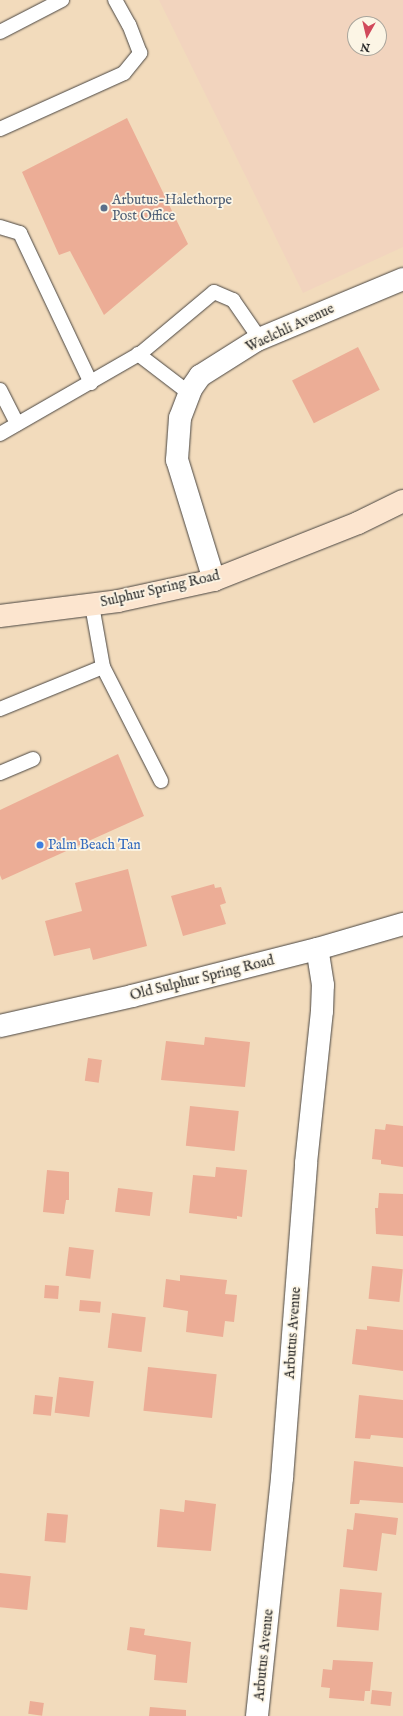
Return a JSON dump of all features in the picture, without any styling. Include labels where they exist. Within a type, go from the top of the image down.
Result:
[{"type":"main road","name":"Sulphur Spring Road","points":[[4,618],[92,605],[214,580],[358,523],[403,501]]},
{"type":"street","name":"Waelchli Avenue","points":[[214,580],[178,460],[180,418],[189,393],[200,376],[260,339],[403,279]]},
{"type":"street","name":"Old Sulphur Spring Road","points":[[0,1026],[132,996],[317,949],[403,924]]},
{"type":"street","name":"Arbutus Avenue","points":[[257,1716],[282,1478],[306,1163],[322,1011],[322,985],[317,949]]},
{"type":"lane","points":[[0,32],[62,0]]},
{"type":"lane","points":[[0,129],[124,73],[140,53],[130,25],[115,0]]},
{"type":"lane","points":[[0,227],[20,233],[91,383]]},
{"type":"lane","points":[[0,434],[91,383],[138,354],[214,292],[233,300],[260,339]]},
{"type":"lane","points":[[138,354],[189,393]]},
{"type":"lane","points":[[0,390],[17,424]]},
{"type":"lane","points":[[92,605],[103,667],[161,781]]},
{"type":"lane","points":[[0,709],[103,667]]},
{"type":"lane","points":[[0,773],[33,759]]},
{"type":"shaded area","points":[[159,0],[403,0],[403,247],[303,293]]},
{"type":"building","name":"Arbutus-Halethorpe Post Office","points":[[127,118],[188,244],[104,315],[70,251],[59,255],[22,172]]},
{"type":"building","points":[[358,347],[380,390],[314,423],[292,381]]},
{"type":"building","name":"Palm Beach Tan","points":[[118,754],[144,816],[2,880],[0,875],[0,810]]},
{"type":"building","points":[[128,869],[147,946],[93,960],[90,948],[54,956],[45,921],[82,911],[75,883]]},
{"type":"building","points":[[214,884],[215,888],[221,887],[226,903],[220,905],[226,924],[183,936],[171,896]]},
{"type":"building","points":[[205,1037],[250,1042],[245,1087],[161,1080],[166,1041],[204,1045]]},
{"type":"building","points":[[88,1058],[102,1060],[99,1083],[85,1081]]},
{"type":"building","points":[[190,1106],[239,1111],[235,1151],[186,1146]]},
{"type":"building","points":[[386,1124],[403,1126],[403,1167],[381,1164],[381,1160],[372,1159],[375,1129],[385,1130]]},
{"type":"building","points":[[216,1167],[247,1170],[242,1217],[237,1216],[237,1219],[189,1213],[193,1175],[215,1177]]},
{"type":"building","points":[[47,1170],[69,1172],[69,1200],[66,1200],[64,1214],[43,1212]]},
{"type":"building","points":[[118,1188],[153,1192],[150,1216],[115,1212]]},
{"type":"building","points":[[379,1193],[403,1194],[403,1236],[376,1234],[375,1208],[378,1208]]},
{"type":"building","points":[[69,1247],[94,1250],[90,1279],[65,1276]]},
{"type":"building","points":[[372,1266],[403,1269],[399,1302],[369,1299]]},
{"type":"building","points":[[180,1275],[227,1280],[225,1294],[237,1295],[234,1322],[225,1321],[223,1337],[186,1332],[188,1311],[163,1307],[166,1279],[180,1281]]},
{"type":"building","points":[[45,1285],[59,1286],[58,1299],[44,1298]]},
{"type":"building","points":[[80,1300],[101,1302],[100,1313],[79,1311]]},
{"type":"building","points":[[112,1313],[146,1317],[141,1352],[108,1348]]},
{"type":"building","points":[[367,1326],[403,1330],[403,1371],[352,1364],[356,1329],[367,1330]]},
{"type":"building","points":[[148,1367],[217,1374],[212,1418],[143,1411]]},
{"type":"building","points":[[59,1377],[94,1381],[89,1417],[55,1413]]},
{"type":"building","points":[[35,1395],[53,1397],[51,1416],[33,1414]]},
{"type":"building","points":[[359,1395],[403,1400],[403,1438],[371,1435],[370,1439],[355,1438]]},
{"type":"building","points":[[354,1461],[403,1467],[403,1503],[360,1500],[359,1504],[350,1504]]},
{"type":"building","points":[[185,1500],[216,1504],[211,1551],[157,1547],[160,1509],[184,1512]]},
{"type":"building","points":[[47,1513],[68,1515],[65,1543],[45,1541]]},
{"type":"building","points":[[355,1513],[398,1518],[396,1535],[382,1533],[377,1571],[343,1567],[347,1529],[353,1530]]},
{"type":"building","points":[[0,1573],[31,1576],[27,1610],[0,1607]]},
{"type":"building","points":[[340,1589],[382,1593],[379,1631],[337,1627]]},
{"type":"building","points":[[130,1627],[145,1629],[144,1635],[191,1642],[187,1683],[154,1680],[156,1655],[127,1650]]},
{"type":"building","points":[[333,1660],[373,1662],[370,1691],[365,1691],[364,1701],[329,1698],[330,1688],[321,1687],[323,1669],[332,1670]]},
{"type":"building","points":[[372,1690],[392,1692],[390,1706],[371,1704]]},
{"type":"building","points":[[30,1701],[44,1703],[42,1716],[28,1714]]},
{"type":"building","points":[[150,1707],[186,1710],[186,1716],[149,1716]]},
{"type":"place","name":"Arbutus-Halethorpe Post Office","points":[[104,208]]},
{"type":"place","name":"Palm Beach Tan","points":[[40,845]]}]
